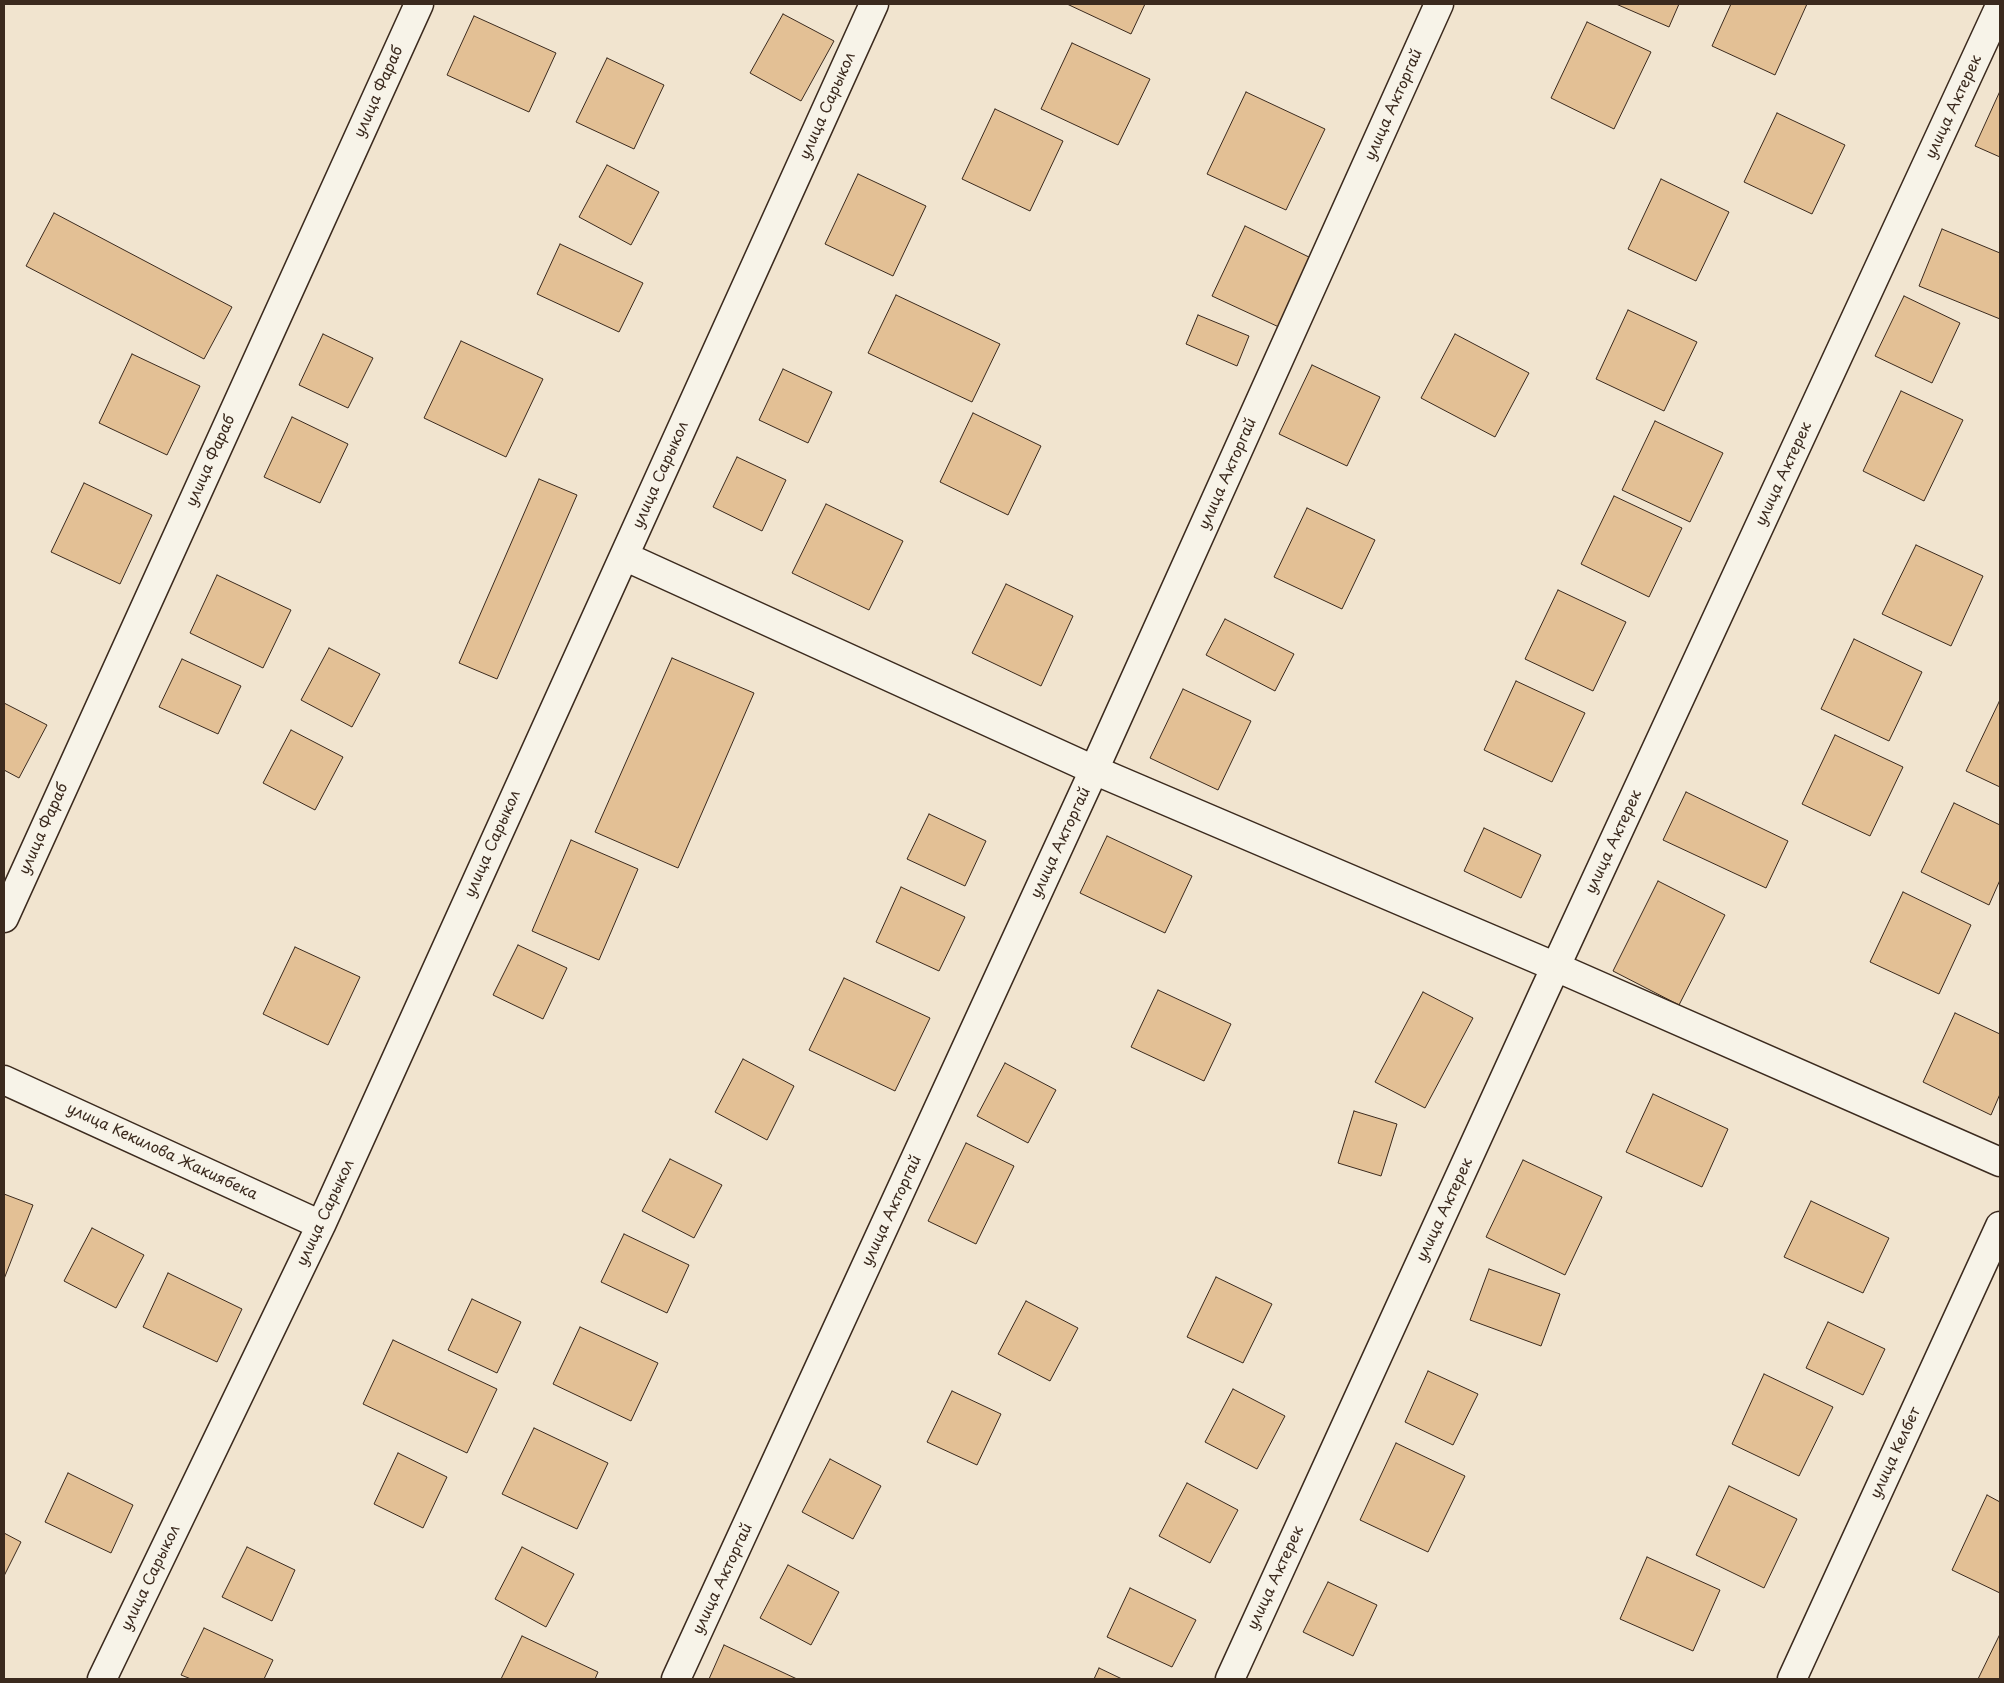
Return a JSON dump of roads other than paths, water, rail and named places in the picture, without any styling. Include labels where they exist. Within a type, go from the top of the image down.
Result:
[{"type":"street","name":"улица Фараб","points":[[4,918],[419,4]]},
{"type":"street","name":"улица Сарыкол","points":[[102,1679],[321,1225],[874,4]]},
{"type":"street","name":"улица Акторгай","points":[[676,1679],[1094,770],[1439,4]]},
{"type":"street","name":"улица Актерек","points":[[1230,1679],[1556,967],[2000,6]]},
{"type":"street","points":[[624,556],[1094,770],[1556,967],[2000,1162]]},
{"type":"street","name":"улица Кекилова Жакиябека","points":[[4,1080],[321,1225]]},
{"type":"street","name":"улица Келбет","points":[[1792,1679],[2000,1226]]}]
